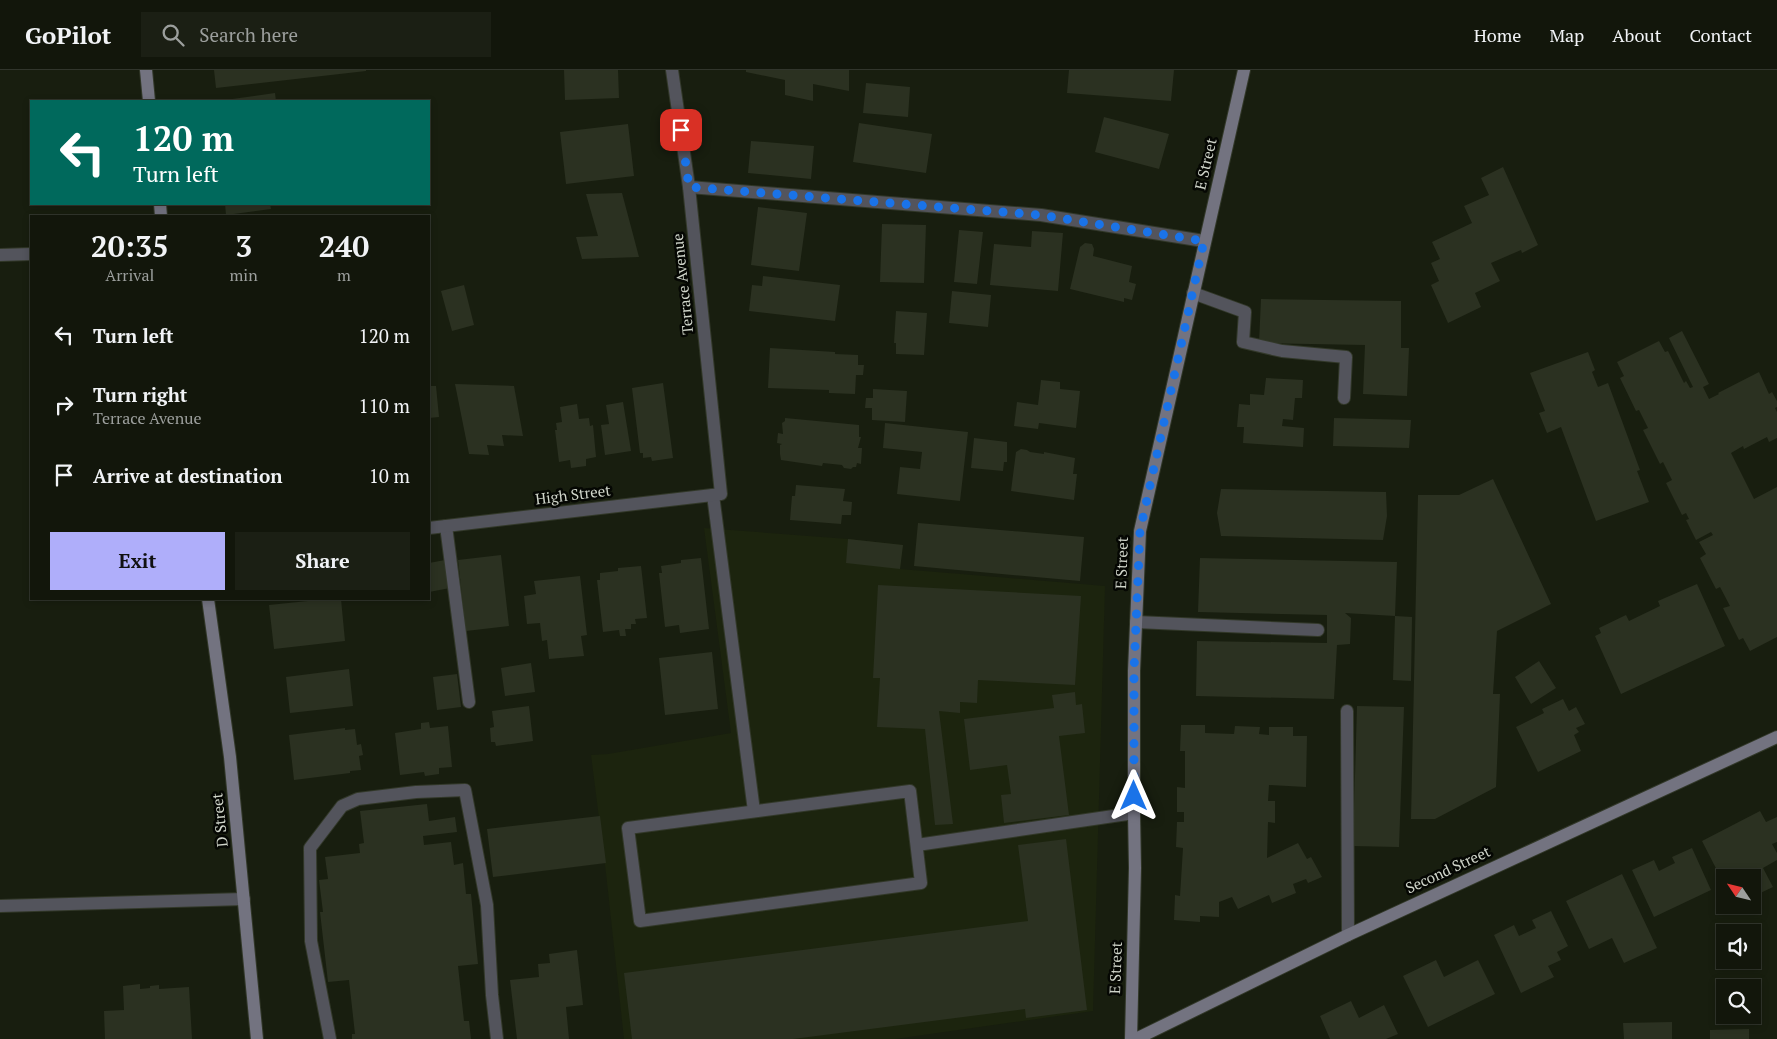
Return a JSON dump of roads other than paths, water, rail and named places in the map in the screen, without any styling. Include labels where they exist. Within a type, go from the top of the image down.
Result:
[{"type":"street","points":[[146,70],[149,100]]},
{"type":"street","name":"Terrace Avenue","points":[[672,70],[689,187],[717,495],[754,811]]},
{"type":"street","name":"E Street","points":[[1131,1039],[1136,868],[1134,671],[1140,531],[1244,70]]},
{"type":"street","points":[[689,187],[1040,215],[1204,241]]},
{"type":"street","points":[[0,255],[30,254]]},
{"type":"street","points":[[1193,293],[1245,312],[1243,342],[1282,352],[1346,357],[1344,398]]},
{"type":"street","name":"High Street","points":[[430,528],[717,495]]},
{"type":"street","points":[[446,526],[469,702]]},
{"type":"street","name":"D Street","points":[[208,600],[230,757],[257,1039]]},
{"type":"street","points":[[1136,622],[1318,630]]},
{"type":"street","points":[[1347,711],[1348,935]]},
{"type":"street","name":"Second Street","points":[[1136,1039],[1348,935],[1777,737]]},
{"type":"street","points":[[330,1039],[311,941],[310,848],[342,806],[358,799],[416,792],[465,790],[487,905],[492,995],[497,1039]]},
{"type":"street","points":[[910,791],[921,883],[640,921],[628,828],[754,811],[910,791]]},
{"type":"street","points":[[917,845],[1134,813]]},
{"type":"street","points":[[0,906],[244,899]]}]
